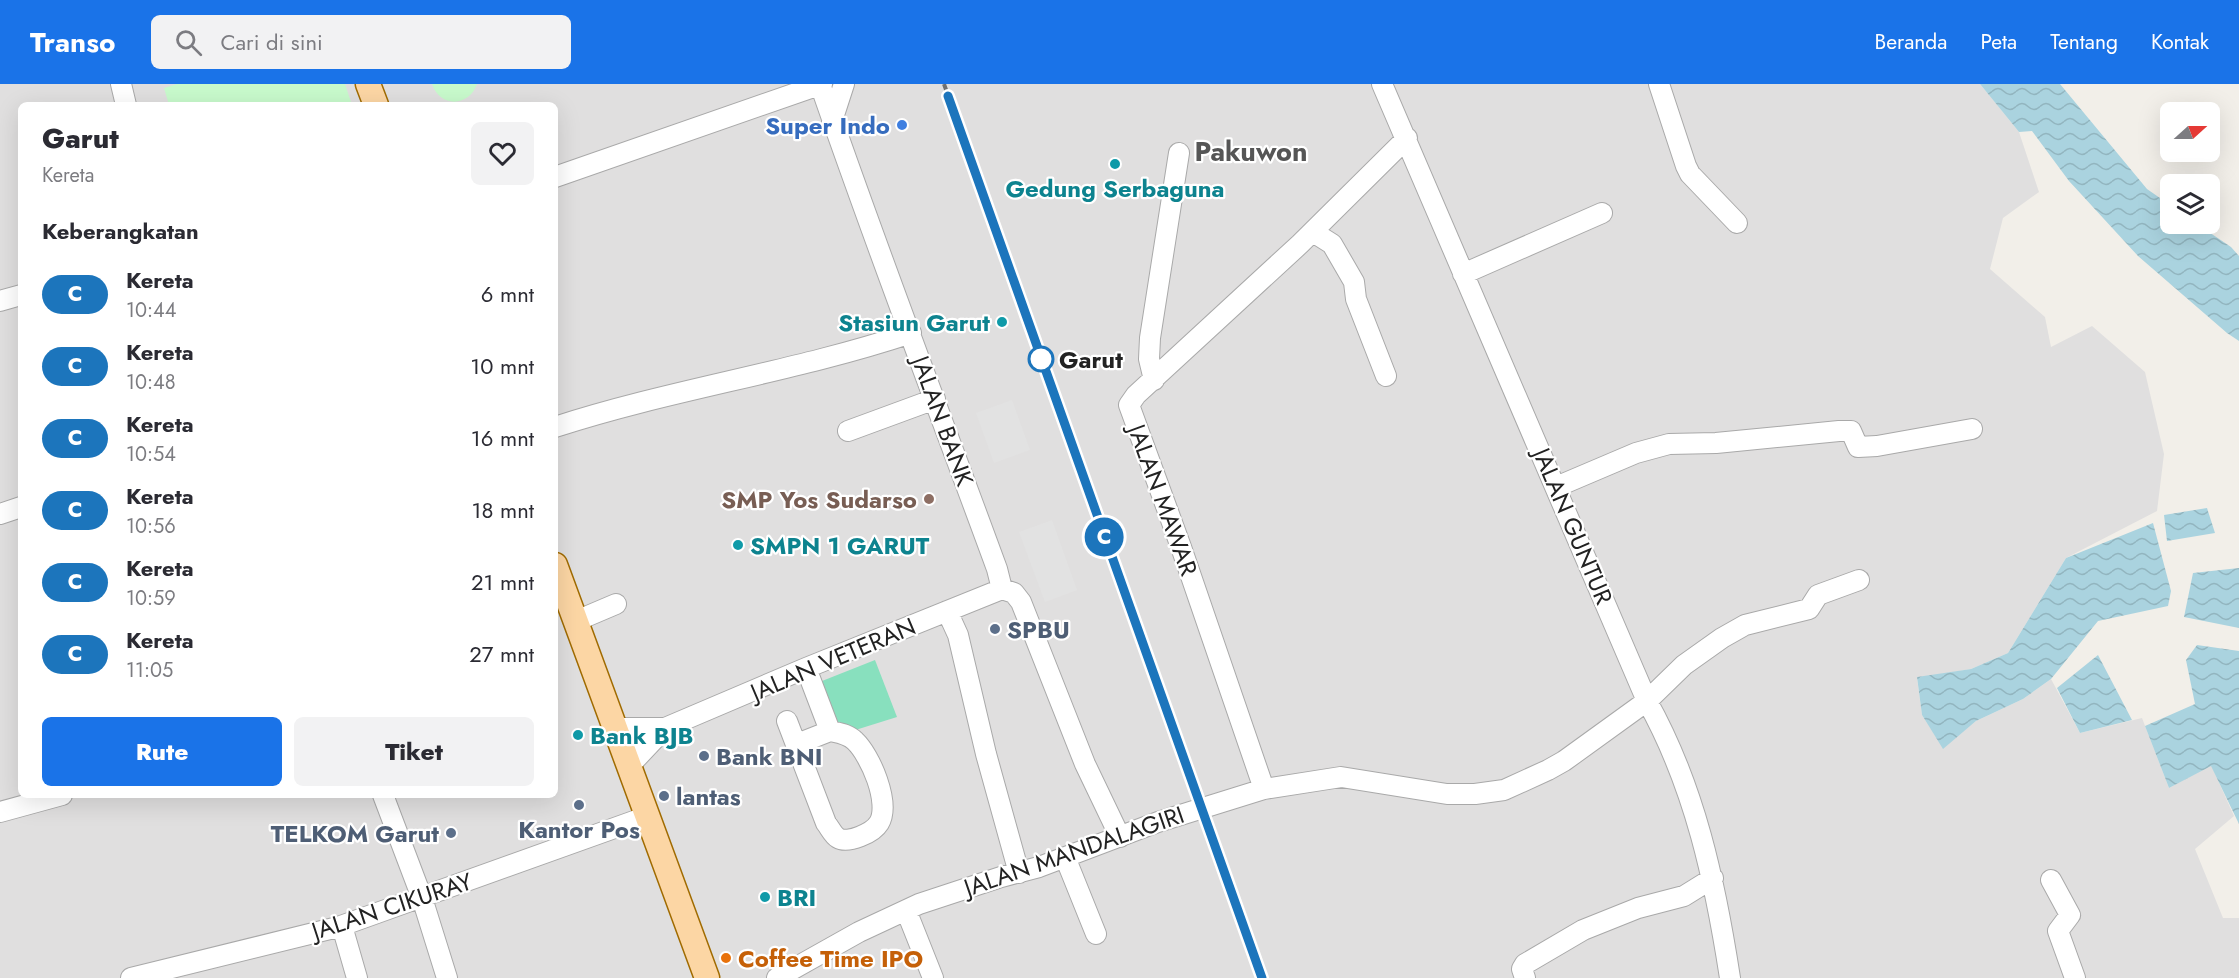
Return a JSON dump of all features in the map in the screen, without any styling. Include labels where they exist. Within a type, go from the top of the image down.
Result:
[{"type":"main road","points":[[368,84],[375,102]]},
{"type":"main road","points":[[384,84],[391,102]]},
{"type":"main road","points":[[558,572],[707,978]]},
{"type":"street","points":[[121,84],[125,102]]},
{"type":"street","points":[[558,176],[820,84]]},
{"type":"street","name":"JALAN BANK","points":[[820,84],[845,160],[911,333],[997,569],[1002,589]]},
{"type":"street","points":[[832,121],[844,84]]},
{"type":"street","name":"JALAN GUNTUR","points":[[1382,84],[1647,701],[1665,733],[1686,783],[1713,878],[1730,978]]},
{"type":"street","points":[[1659,84],[1690,174],[1737,223]]},
{"type":"street","name":"JALAN MAWAR","points":[[1264,789],[1181,547],[1129,405],[1136,395],[1313,232],[1407,138]]},
{"type":"street","points":[[1154,380],[1149,359],[1150,338],[1179,153]]},
{"type":"street","points":[[1463,274],[1602,213]]},
{"type":"street","points":[[1313,232],[1332,244],[1354,282],[1356,299],[1386,376]]},
{"type":"street","points":[[0,301],[18,296]]},
{"type":"street","points":[[558,426],[653,400],[860,350],[911,333]]},
{"type":"street","points":[[848,431],[935,399]]},
{"type":"street","points":[[1556,487],[1636,453],[1669,444],[1716,443],[1851,431],[1858,447],[1877,446],[1972,429]]},
{"type":"street","points":[[0,514],[18,508]]},
{"type":"street","name":"JALAN MANDALAGIRI","points":[[777,978],[859,932],[906,910],[1065,857],[1202,807],[1264,789],[1341,777],[1447,794],[1504,790],[1564,761],[1647,701],[1702,651],[1745,625],[1809,609],[1818,595],[1858,580]]},
{"type":"street","points":[[1002,589],[1014,593],[1021,602],[1085,764],[1120,837]]},
{"type":"street","name":"JALAN VETERAN","points":[[616,728],[665,728],[1002,589]]},
{"type":"street","points":[[576,621],[616,604]]},
{"type":"street","points":[[947,611],[958,634],[986,754],[1019,873]]},
{"type":"street","points":[[806,668],[830,731]]},
{"type":"street","points":[[787,721],[826,823],[839,839],[856,837],[873,829],[880,822],[884,803],[864,750],[853,738],[830,731],[797,744]]},
{"type":"street","name":"JALAN VETERAN","points":[[630,765],[665,728]]},
{"type":"street","points":[[0,812],[51,798]]},
{"type":"street","points":[[384,798],[422,898],[447,978]]},
{"type":"street","name":"JALAN CIKURAY","points":[[131,978],[342,926],[648,816]]},
{"type":"street","points":[[1065,857],[1096,934]]},
{"type":"street","points":[[1525,978],[1522,969],[1525,964],[1583,930],[1638,908],[1684,896],[1713,878]]},
{"type":"street","points":[[2050,880],[2070,915],[2058,931],[2075,978]]},
{"type":"street","points":[[906,910],[933,978]]},
{"type":"street","points":[[342,926],[357,978]]},
{"type":"shaded area","points":[[0,84],[1980,84],[2019,132],[2039,192],[2003,218],[1990,269],[2045,317],[2051,347],[2092,326],[2145,372],[2164,454],[2157,511],[2066,558],[2008,653],[1971,669],[1917,678],[1922,715],[1943,748],[1976,721],[2023,699],[2051,679],[2080,733],[2142,718],[2169,788],[2211,765],[2234,816],[2195,849],[2223,918],[2239,918],[2239,978],[0,978]]},
{"type":"shaded area","points":[[1012,400],[1030,450],[994,463],[976,413]]},
{"type":"shaded area","points":[[1052,520],[1077,590],[1045,602],[1019,532]]},
{"type":"green space","points":[[177,84],[345,84],[351,102],[168,102],[164,88]]},
{"type":"green space","points":[[432,84],[477,84],[468,97],[454,102],[441,97]]},
{"type":"green space","points":[[875,660],[897,717],[849,732],[834,722],[817,683]]},
{"type":"water","points":[[1980,84],[2060,84],[2147,189],[2160,198],[2160,234],[2212,234],[2231,247],[2239,256],[2239,341],[2138,256],[2069,181],[2032,131],[2019,132]]},
{"type":"water","points":[[2207,508],[2215,533],[2167,541],[2164,515]]},
{"type":"water","points":[[2153,523],[2171,591],[2168,606],[2098,621],[2051,679],[2023,699],[1976,721],[1943,749],[1922,715],[1917,677],[1971,669],[2008,653],[2066,558]]},
{"type":"water","points":[[2239,568],[2239,628],[2184,617],[2193,573]]},
{"type":"water","points":[[2197,645],[2239,651],[2239,824],[2211,766],[2169,788],[2145,726],[2195,704],[2186,660]]},
{"type":"water","points":[[2098,655],[2132,720],[2080,733],[2057,688]]},
{"type":"railway","points":[[944,84],[1262,978]]},
{"type":"train","name":"C","points":[[948,96],[1262,978]]},
{"type":"place","name":"Super Indo","points":[[902,125]]},
{"type":"place","name":"Gedung Serbaguna","points":[[1115,164]]},
{"type":"place","name":"Stasiun Garut","points":[[1002,322]]},
{"type":"place","name":"Garut","points":[[1041,359]]},
{"type":"place","name":"SMP Yos Sudarso","points":[[929,499]]},
{"type":"place","name":"SMPN 1 GARUT","points":[[738,545]]},
{"type":"place","name":"SPBU","points":[[995,629]]},
{"type":"place","name":"Bank BJB","points":[[578,735]]},
{"type":"place","name":"Bank BNI","points":[[704,756]]},
{"type":"place","name":"lantas","points":[[664,796]]},
{"type":"place","name":"Kantor Pos","points":[[579,805]]},
{"type":"place","name":"TELKOM Garut","points":[[451,833]]},
{"type":"place","name":"BRI","points":[[765,897]]},
{"type":"place","name":"Coffee Time IPO","points":[[726,958]]},
{"type":"district","name":"Pakuwon","points":[[1251,151]]}]
